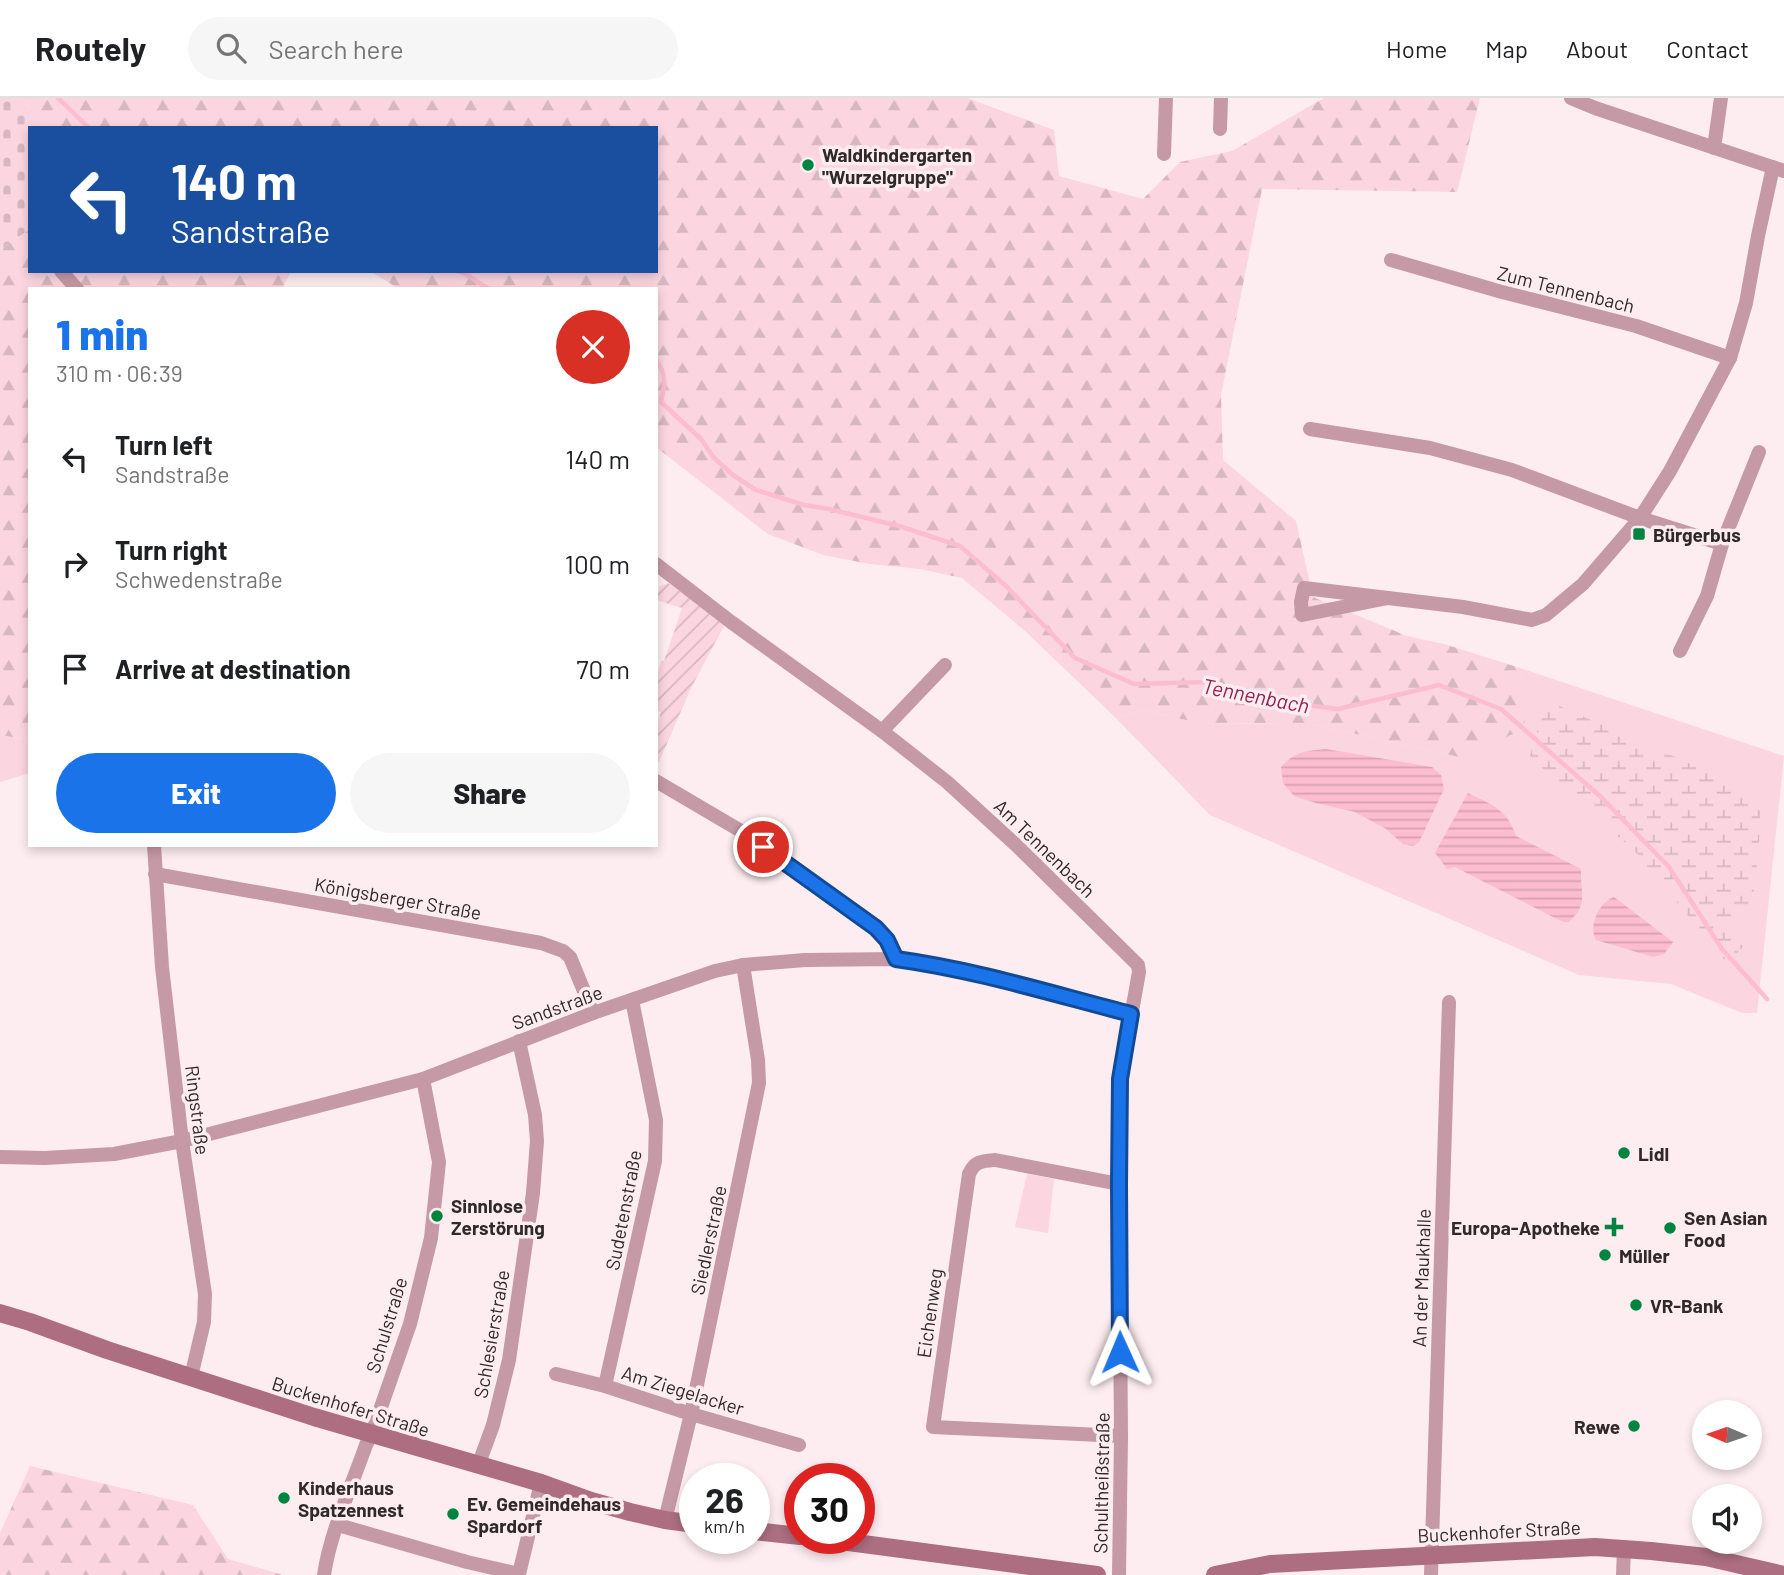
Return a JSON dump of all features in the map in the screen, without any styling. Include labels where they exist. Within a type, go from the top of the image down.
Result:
[{"type":"street","points":[[1164,154],[1166,98]]},
{"type":"street","points":[[1220,129],[1221,98]]},
{"type":"street","points":[[1388,598],[1302,615],[1304,588],[1388,598],[1463,607],[1532,620],[1546,615],[1583,584],[1640,518],[1670,471],[1730,358],[1746,303],[1758,236],[1779,169],[1572,98]]},
{"type":"street","points":[[1714,148],[1720,98]]},
{"type":"street","name":"Zum Tennenbach","points":[[1391,260],[1636,326],[1730,358]]},
{"type":"street","points":[[63,273],[75,287]]},
{"type":"street","points":[[1310,429],[1430,448],[1512,470],[1640,518],[1722,544]]},
{"type":"street","points":[[1680,651],[1707,596],[1722,544],[1759,452]]},
{"type":"street","name":"Am Tennenbach","points":[[658,566],[882,731],[947,782],[1015,844],[1137,962],[1139,972],[1131,1014]]},
{"type":"street","points":[[882,731],[945,665]]},
{"type":"street","points":[[658,782],[741,831],[876,928],[887,940],[896,959]]},
{"type":"street","name":"Ringstraße","points":[[155,847],[162,967],[205,1294],[204,1322],[191,1377]]},
{"type":"street","name":"Königsberger Straße","points":[[155,874],[548,945],[570,957],[593,1013]]},
{"type":"street","name":"Sandstraße","points":[[0,1157],[45,1158],[114,1154],[183,1141],[423,1079],[593,1013],[715,971],[743,965],[805,960],[896,959],[935,964],[1131,1014]]},
{"type":"street","name":"Siedlerstraße","points":[[665,1520],[691,1414],[759,1083],[743,965]]},
{"type":"street","name":"Sudetenstraße","points":[[605,1387],[655,1161],[656,1120],[632,1000]]},
{"type":"street","name":"An der Maukhalle","points":[[1431,1575],[1449,1002]]},
{"type":"street","name":"Schultheißstraße","points":[[1119,1575],[1120,1079],[1131,1014]]},
{"type":"street","name":"Schlesierstraße","points":[[478,1466],[493,1425],[509,1360],[533,1193],[537,1141],[535,1115],[519,1041]]},
{"type":"street","name":"Schulstraße","points":[[324,1575],[338,1525],[410,1324],[431,1238],[439,1162],[423,1079]]},
{"type":"street","name":"Eichenweg","points":[[1119,1184],[995,1160],[972,1166],[933,1427],[1121,1436]]},
{"type":"street","name":"Buckenhofer Straße","points":[[0,1314],[314,1417],[541,1483],[591,1501],[679,1522]]},
{"type":"street","name":"Am Ziegelacker","points":[[556,1374],[799,1445]]},
{"type":"street","points":[[338,1525],[519,1574],[541,1483]]},
{"type":"street","points":[[875,1546],[1097,1575]]},
{"type":"street","name":"Buckenhofer Straße","points":[[1215,1575],[1238,1573],[1270,1564],[1553,1548],[1623,1548],[1706,1557],[1784,1575]]},
{"type":"street","points":[[1623,1548],[1623,1575]]},
{"type":"green space","points":[[0,98],[21,98],[46,126],[28,126],[28,230],[0,250]]},
{"type":"green space","points":[[21,98],[967,98],[1054,130],[1059,176],[1143,199],[1180,162],[1232,151],[1324,98],[1480,98],[1457,192],[1262,189],[1221,395],[1223,460],[1296,521],[1313,597],[1407,636],[1444,644],[1520,668],[1525,729],[1459,757],[1311,724],[1199,723],[1142,710],[1116,718],[1025,631],[962,578],[823,555],[768,534],[658,449],[658,287],[396,287],[373,273],[658,273],[658,126],[46,126]]},
{"type":"green space","points":[[28,230],[28,273],[290,273],[283,287],[28,287],[28,740],[0,735],[0,250]]},
{"type":"green space","points":[[668,583],[725,624],[691,688],[659,762],[658,722],[661,712],[658,711],[658,670],[664,661],[682,608],[658,601],[660,586]]},
{"type":"green space","points":[[1520,668],[1784,756],[1757,1013],[1742,1013],[1671,984],[1579,975],[1210,815],[1116,718],[1142,710],[1199,723],[1311,724],[1459,757],[1524,729]]},
{"type":"green space","points":[[1546,700],[1736,784],[1760,811],[1759,848],[1750,919],[1731,917],[1729,923],[1743,947],[1727,963],[1633,849],[1581,805],[1530,756]]},
{"type":"green space","points":[[0,735],[28,740],[28,774],[0,782]]},
{"type":"green space","points":[[1027,1174],[1054,1179],[1048,1233],[1015,1227]]},
{"type":"green space","points":[[30,1466],[193,1505],[228,1559],[283,1575],[0,1575],[0,1533]]},
{"type":"shaded area","points":[[1326,749],[1432,767],[1441,775],[1444,789],[1419,842],[1413,846],[1403,844],[1386,829],[1355,812],[1294,796],[1283,783],[1281,767],[1301,753]]},
{"type":"shaded area","points":[[1468,793],[1503,814],[1516,836],[1581,869],[1581,903],[1569,922],[1563,922],[1455,867],[1447,869],[1435,853]]},
{"type":"shaded area","points":[[1614,897],[1673,942],[1664,954],[1653,957],[1596,940],[1593,928],[1596,915],[1604,904]]},
{"type":"waterway","name":"Tennenbach","points":[[58,98],[87,126]]},
{"type":"waterway","name":"Tennenbach","points":[[464,273],[486,287]]},
{"type":"waterway","name":"Tennenbach","points":[[658,363],[664,380],[661,402],[701,439],[714,458],[733,475],[756,490],[804,505],[899,526],[960,546],[1006,586],[1075,658],[1134,684],[1208,682],[1257,699],[1338,709],[1439,685],[1501,709],[1602,798],[1669,867],[1722,949],[1767,999]]},
{"type":"place","name":"Waldkindergarten \"Wurzelgruppe\"","points":[[808,165]]},
{"type":"place","name":"Bürgerbus","points":[[1639,534]]},
{"type":"place","name":"Lidl","points":[[1624,1153]]},
{"type":"place","name":"Sinnlose Zerstörung","points":[[437,1216]]},
{"type":"place","name":"Europa-Apotheke","points":[[1614,1227]]},
{"type":"place","name":"Sen Asian Food","points":[[1670,1228]]},
{"type":"place","name":"Müller","points":[[1605,1255]]},
{"type":"place","name":"VR-Bank","points":[[1636,1305]]},
{"type":"place","name":"Rewe","points":[[1634,1426]]},
{"type":"place","name":"Kinderhaus Spatzennest","points":[[284,1498]]},
{"type":"place","name":"Ev. Gemeindehaus Spardorf","points":[[453,1514]]},
{"type":"route","points":[[763,847],[876,928],[887,940],[896,959],[935,964],[1131,1014],[1120,1079],[1120,1352]]}]
